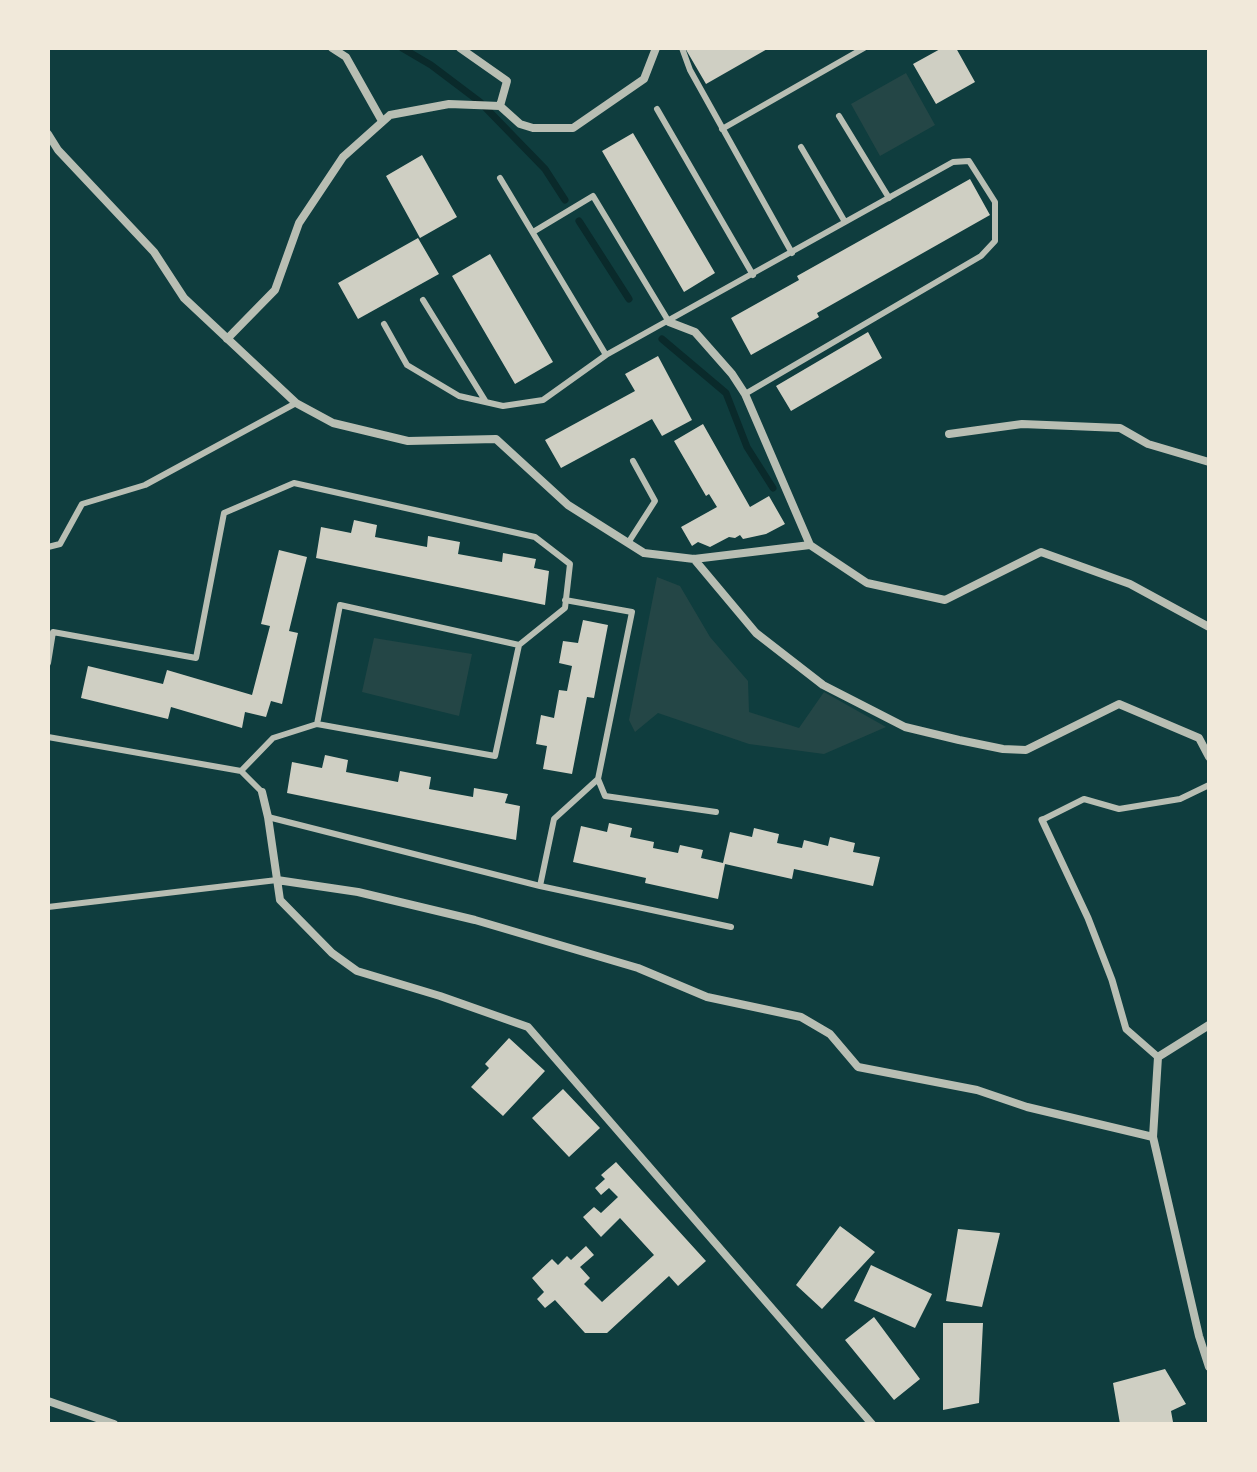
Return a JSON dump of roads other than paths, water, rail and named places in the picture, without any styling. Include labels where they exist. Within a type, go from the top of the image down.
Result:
[{"type":"street","points":[[332,48],[346,57],[382,121]]},
{"type":"street","points":[[460,48],[507,81],[500,106]]},
{"type":"street","points":[[227,339],[275,290],[299,223],[343,157],[390,115],[449,104],[500,106],[520,124],[533,128],[573,128],[644,79],[656,48]]},
{"type":"street","points":[[48,134],[58,150],[154,252],[184,298],[296,403],[333,423],[408,441],[496,439],[568,505],[644,553],[694,559],[810,545]]},
{"type":"street","points":[[669,322],[695,332],[732,374],[745,394],[810,545],[867,583],[945,600],[1041,552],[1130,584],[1209,627]]},
{"type":"street","points":[[949,434],[1022,424],[1120,428],[1148,444],[1209,462]]},
{"type":"street","points":[[694,559],[756,633],[823,685],[905,727],[1003,749],[1026,750],[1119,704],[1199,738],[1209,757]]},
{"type":"street","points":[[262,792],[280,900],[332,953],[357,971],[528,1027],[872,1424]]},
{"type":"street","points":[[1042,820],[1088,918],[1112,980],[1126,1029],[1158,1057]]},
{"type":"street","points":[[277,880],[358,892],[475,920],[638,968],[707,997],[801,1017],[830,1034],[858,1067],[977,1090],[1027,1107],[1153,1137]]},
{"type":"street","points":[[1158,1057],[1209,1025]]},
{"type":"street","points":[[1158,1057],[1153,1137],[1209,1367]]},
{"type":"street","points":[[48,1401],[114,1424]]},
{"type":"lane","points":[[682,48],[690,70],[792,253]]},
{"type":"lane","points":[[722,129],[864,48]]},
{"type":"lane","points":[[657,109],[753,275]]},
{"type":"lane","points":[[839,116],[889,198]]},
{"type":"lane","points":[[801,147],[845,222]]},
{"type":"lane","points":[[384,324],[407,365],[459,396],[503,406],[543,400],[606,355],[953,162],[969,161],[995,202],[995,241],[981,256],[745,394]]},
{"type":"lane","points":[[500,178],[606,355]]},
{"type":"lane","points":[[533,232],[593,196],[669,322]]},
{"type":"lane","points":[[423,300],[487,402]]},
{"type":"lane","points":[[48,547],[60,544],[82,504],[145,485],[296,403]]},
{"type":"lane","points":[[628,543],[655,501],[633,461]]},
{"type":"lane","points":[[48,663],[53,632],[196,658],[224,513],[294,483],[535,537],[570,564],[565,608],[519,645],[495,756],[317,724],[273,738],[241,771]]},
{"type":"lane","points":[[565,600],[632,612],[598,779],[605,796],[716,812]]},
{"type":"lane","points":[[317,724],[340,605],[519,645]]},
{"type":"lane","points":[[48,737],[241,771],[262,792]]},
{"type":"lane","points":[[540,886],[554,819],[598,779]]},
{"type":"lane","points":[[1042,820],[1084,799],[1119,809],[1180,799],[1209,785]]},
{"type":"lane","points":[[268,817],[540,886],[731,927]]},
{"type":"lane","points":[[48,907],[277,880]]},
{"type":"waterway","points":[[402,48],[431,65],[480,102],[545,169],[565,200]]},
{"type":"waterway","points":[[579,221],[629,299]]},
{"type":"waterway","points":[[662,339],[726,393],[747,447],[773,488]]}]
